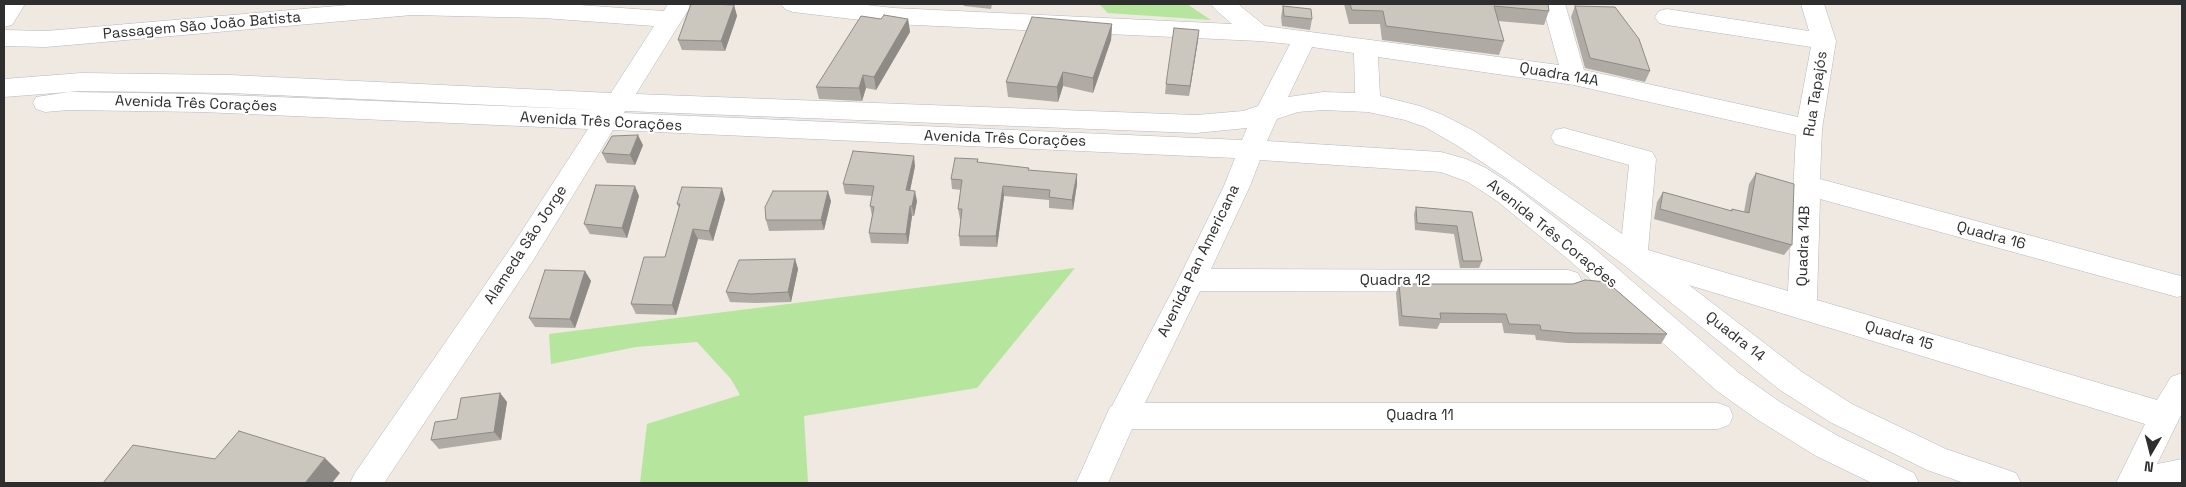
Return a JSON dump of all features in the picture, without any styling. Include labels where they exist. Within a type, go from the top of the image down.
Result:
[{"type":"street","points":[[4,18],[13,4]]},
{"type":"street","name":"Quadra 14A","points":[[793,4],[894,16],[1259,33],[1305,38],[1574,76],[1809,129]]},
{"type":"street","points":[[1223,4],[1259,33]]},
{"type":"street","points":[[1554,4],[1574,76]]},
{"type":"street","name":"Rua Tapajós","points":[[1806,185],[1809,129],[1824,41],[1813,4]]},
{"type":"street","name":"Passagem São João Batista","points":[[4,38],[46,39],[412,8],[675,12]]},
{"type":"street","name":"Alameda São Jorge","points":[[366,483],[524,250],[675,12]]},
{"type":"street","points":[[1667,17],[1824,41]]},
{"type":"street","name":"Avenida Pan Americana","points":[[1092,483],[1121,416],[1192,280],[1237,186],[1251,150],[1278,109],[1305,38]]},
{"type":"street","points":[[1366,46],[1368,103]]},
{"type":"street","name":"Avenida Três Corações","points":[[7,96],[69,101],[1196,124],[1243,120],[1278,109],[1323,101],[1368,103],[1411,112],[1434,121],[1467,139],[1634,257]]},
{"type":"street","points":[[1278,109],[1285,118],[1286,130],[1293,142],[1305,152]]},
{"type":"street","name":"Avenida Três Corações","points":[[612,112],[1305,152],[1441,162],[1457,166],[1477,175],[1506,194],[1579,252],[1728,382],[1769,411],[1827,446],[1903,483]]},
{"type":"street","points":[[1406,159],[1414,149],[1417,137],[1416,124],[1411,112]]},
{"type":"street","points":[[1564,137],[1643,159],[1634,257]]},
{"type":"street","name":"Quadra 16","points":[[1806,185],[2177,286]]},
{"type":"street","name":"Quadra 14B","points":[[1802,308],[1806,185]]},
{"type":"street","name":"Quadra 15","points":[[1634,257],[2164,416]]},
{"type":"street","name":"Quadra 14","points":[[1634,257],[1791,382],[1841,413],[1938,460],[2005,483]]},
{"type":"street","name":"Quadra 12","points":[[1192,280],[1568,281]]},
{"type":"street","points":[[2132,483],[2164,416],[2182,386]]},
{"type":"street","name":"Quadra 11","points":[[1121,416],[1718,416]]},
{"type":"street","points":[[2142,483],[2182,473]]},
{"type":"green space","points":[[1099,4],[1187,4],[1211,20],[1108,13]]},
{"type":"green space","points":[[1075,268],[977,388],[804,416],[808,483],[640,483],[647,424],[740,395],[731,379],[697,342],[636,347],[551,364],[549,334]]},
{"type":"building","points":[[691,4],[734,5],[721,41],[678,40]]},
{"type":"building","points":[[1350,4],[1548,4],[1549,11],[1494,6],[1504,41],[1386,26],[1383,11],[1352,10]]},
{"type":"building","points":[[1283,6],[1311,9],[1312,19],[1284,16]]},
{"type":"building","points":[[1575,6],[1615,7],[1639,39],[1650,71],[1590,58]]},
{"type":"building","points":[[884,15],[908,19],[874,77],[863,75],[859,88],[816,87],[861,16],[881,19]]},
{"type":"building","points":[[1032,17],[1112,24],[1093,78],[1063,72],[1057,87],[1006,82]]},
{"type":"building","points":[[1174,28],[1199,30],[1190,86],[1166,84]]},
{"type":"building","points":[[638,135],[630,155],[602,153],[612,136]]},
{"type":"building","points":[[853,151],[914,156],[906,190],[915,191],[912,206],[910,206],[906,234],[869,233],[874,207],[870,206],[874,186],[843,184]]},
{"type":"building","points":[[955,158],[978,159],[977,162],[1029,168],[1028,170],[1077,174],[1072,200],[1049,197],[1050,190],[1003,186],[996,236],[959,236],[962,209],[958,209],[962,180],[951,179]]},
{"type":"building","points":[[1756,173],[1794,184],[1792,245],[1660,209],[1663,192],[1732,211],[1732,209],[1749,213]]},
{"type":"building","points":[[596,185],[635,186],[622,228],[584,224]]},
{"type":"building","points":[[682,187],[722,188],[709,231],[693,229],[672,305],[631,304],[644,257],[665,257],[680,204],[677,204]]},
{"type":"building","points":[[773,191],[828,191],[821,220],[766,220],[765,207]]},
{"type":"building","points":[[1416,207],[1472,212],[1482,261],[1463,261],[1457,226],[1417,223]]},
{"type":"building","points":[[795,259],[788,292],[751,294],[726,292],[739,260]]},
{"type":"building","points":[[545,270],[585,271],[570,319],[529,318]]},
{"type":"building","points":[[1585,280],[1607,282],[1667,334],[1573,333],[1541,330],[1540,325],[1509,324],[1506,314],[1440,313],[1441,319],[1402,316],[1399,284],[1573,284]]},
{"type":"building","points":[[500,393],[494,432],[431,440],[435,422],[457,419],[461,398]]},
{"type":"building","points":[[239,431],[325,458],[305,483],[103,483],[133,445],[215,459]]}]
